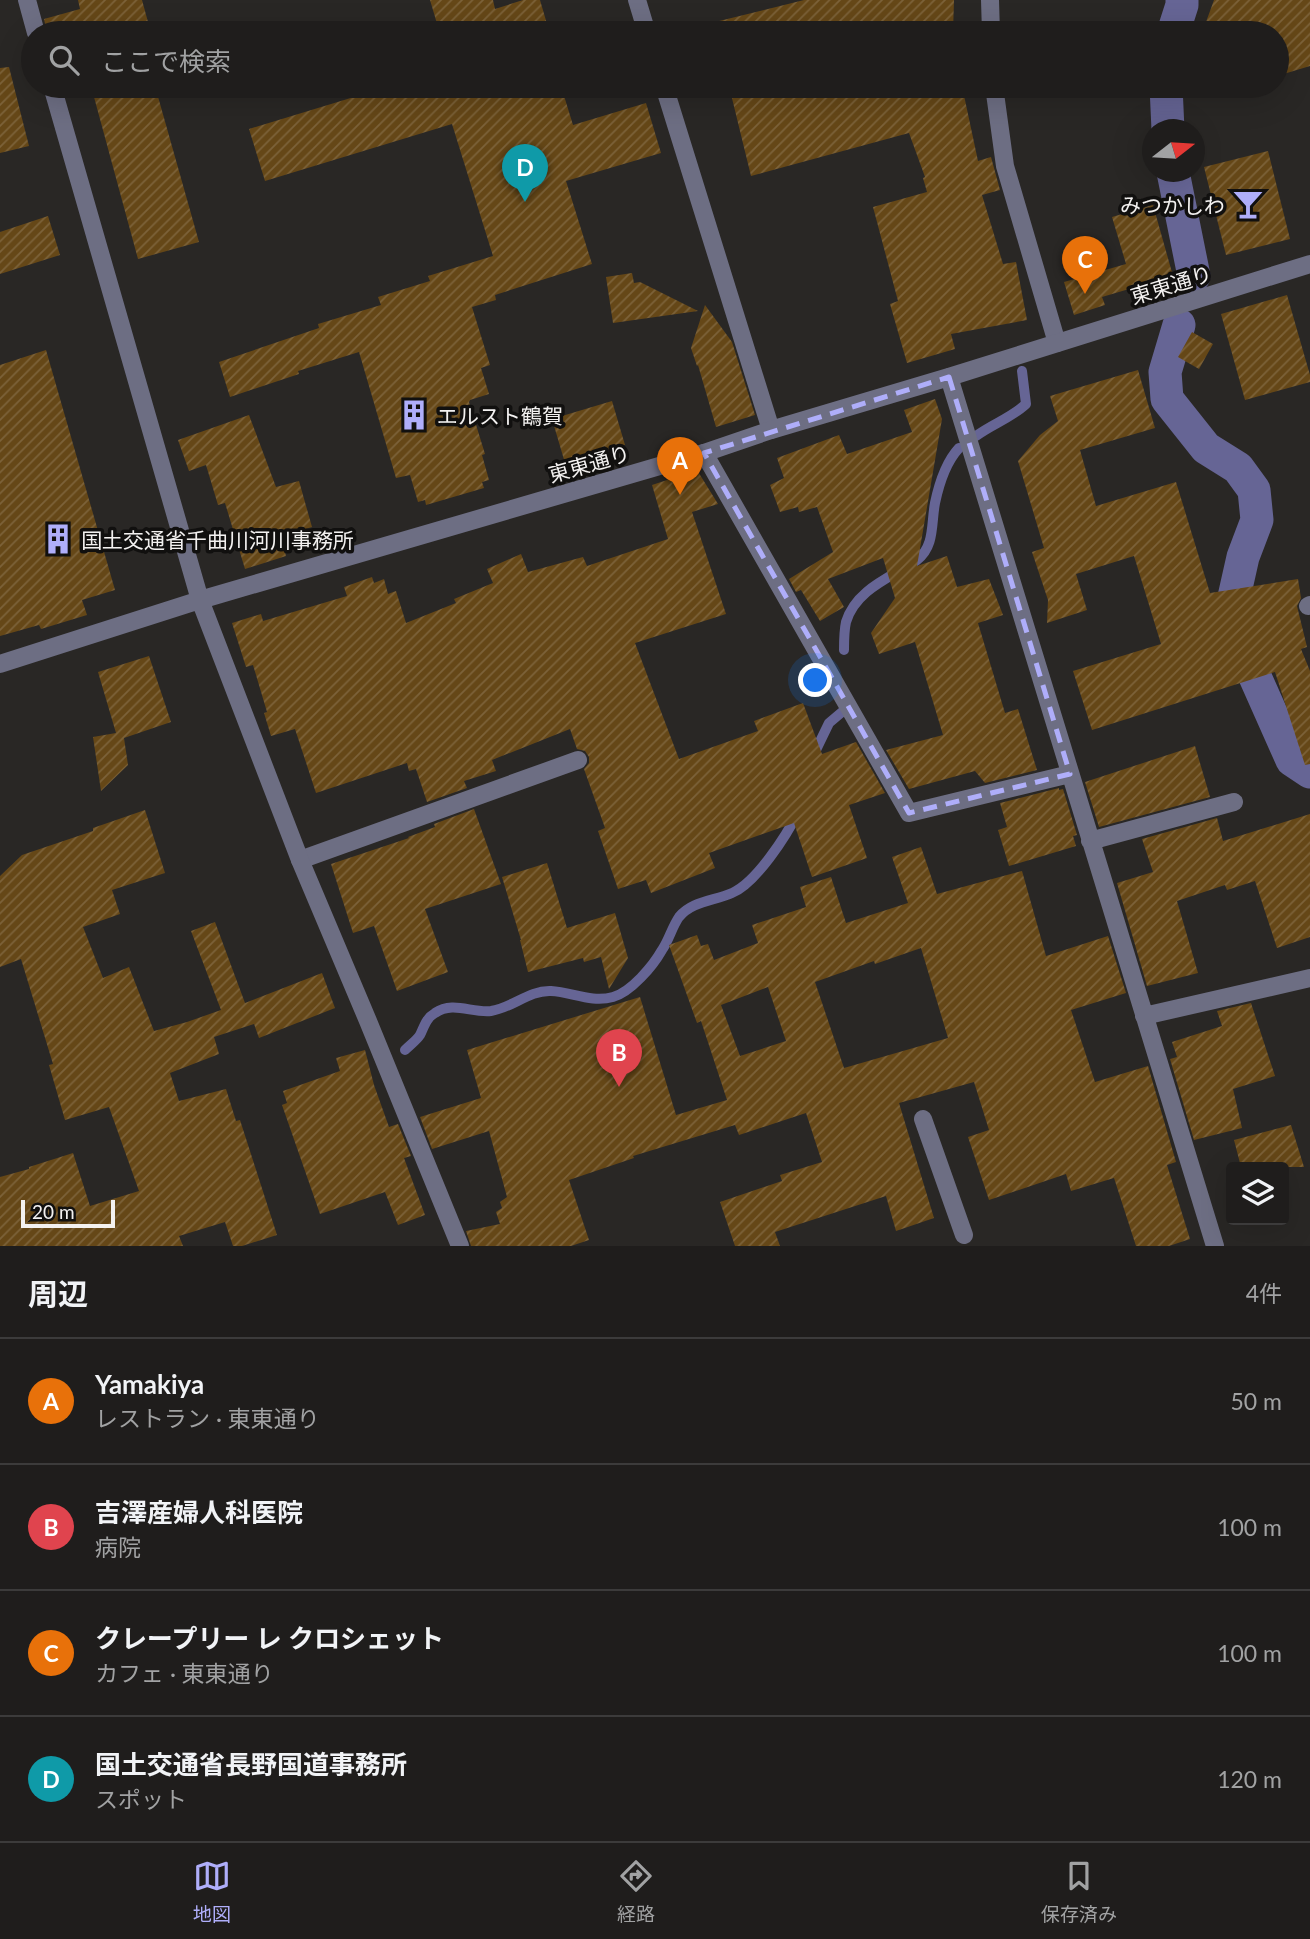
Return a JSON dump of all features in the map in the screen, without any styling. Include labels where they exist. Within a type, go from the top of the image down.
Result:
[{"type":"street","points":[[27,0],[33,21]]},
{"type":"street","points":[[637,0],[643,21]]},
{"type":"street","points":[[990,0],[990,21]]},
{"type":"street","points":[[55,98],[201,600],[300,860],[460,1246]]},
{"type":"street","points":[[668,98],[771,430]]},
{"type":"street","points":[[996,98],[1005,166],[1057,343]]},
{"type":"street","name":"東東通り","points":[[0,664],[201,600],[704,453],[1310,264]]},
{"type":"street","points":[[948,377],[1215,1246]]},
{"type":"street","points":[[704,453],[909,813],[1070,774]]},
{"type":"street","points":[[300,860],[578,760]]},
{"type":"street","points":[[1090,841],[1234,802]]},
{"type":"street","points":[[1144,1016],[1310,978]]},
{"type":"street","points":[[923,1119],[964,1235]]},
{"type":"highlighted area","points":[[949,377],[1070,774],[909,813],[704,453]]},
{"type":"building","points":[[78,0],[142,0],[148,21],[44,21],[80,9]]},
{"type":"building","points":[[430,0],[493,0],[495,9],[523,0],[540,0],[546,21],[436,21]]},
{"type":"building","points":[[804,0],[954,0],[953,21],[719,21]]},
{"type":"building","points":[[1214,0],[1310,0],[1310,66],[1289,72],[1289,21],[1206,21]]},
{"type":"building","points":[[9,67],[29,146],[0,153],[0,68]]},
{"type":"building","points":[[94,98],[158,98],[199,242],[138,259]]},
{"type":"building","points":[[351,98],[565,98],[573,125],[646,103],[661,153],[566,181],[592,264],[495,295],[496,300],[472,307],[490,365],[481,368],[489,394],[469,402],[485,454],[482,455],[489,480],[482,482],[484,488],[426,505],[425,500],[418,502],[410,475],[396,478],[359,352],[298,371],[299,374],[230,397],[219,362],[319,328],[318,324],[381,305],[378,297],[430,281],[428,276],[493,256],[452,124],[265,181],[249,129]]},
{"type":"building","points":[[732,98],[965,98],[978,161],[991,157],[1000,190],[982,195],[1003,264],[1016,262],[1027,320],[951,334],[955,349],[907,363],[890,304],[898,301],[873,207],[927,192],[923,178],[925,177],[909,133],[751,176]]},
{"type":"building","points":[[1268,151],[1290,239],[1226,255],[1205,167]]},
{"type":"building","points":[[1153,205],[1173,276],[1102,297],[1105,305],[1074,315],[1064,282],[1126,264],[1112,217]]},
{"type":"building","points":[[48,216],[60,255],[0,274],[0,232]]},
{"type":"building","points":[[632,273],[634,283],[640,282],[698,311],[613,323],[606,277]]},
{"type":"building","points":[[1287,295],[1310,382],[1245,400],[1221,314]]},
{"type":"building","points":[[705,305],[732,342],[755,415],[716,427],[691,348]]},
{"type":"building","points":[[1192,332],[1213,344],[1199,369],[1178,357]]},
{"type":"building","name":"国土交通省千曲川河川事務所","points":[[46,350],[115,590],[82,600],[87,615],[41,629],[39,625],[0,636],[0,365]]},
{"type":"building","points":[[1138,370],[1155,428],[1080,450],[1096,506],[1176,482],[1210,593],[1298,579],[1301,598],[1297,606],[1307,647],[1301,649],[1310,671],[1310,764],[1305,765],[1275,672],[1092,730],[1073,671],[1161,644],[1134,556],[1076,574],[1087,610],[1047,623],[1048,600],[1032,552],[1044,548],[1018,461],[1040,435],[1058,421],[1050,396]]},
{"type":"building","points":[[935,399],[942,419],[917,566],[947,556],[957,587],[989,579],[1003,615],[978,623],[1005,713],[1018,709],[1037,770],[985,783],[975,771],[909,789],[886,750],[943,735],[915,642],[879,654],[871,633],[895,598],[883,558],[828,579],[844,607],[820,621],[801,590],[796,592],[789,579],[833,552],[817,507],[799,512],[798,507],[780,512],[770,485],[784,478],[777,458],[839,435],[847,454],[912,432],[904,410]]},
{"type":"building","points":[[612,401],[625,445],[565,463],[552,419]]},
{"type":"building","points":[[249,415],[276,487],[299,481],[312,527],[299,531],[301,538],[283,544],[286,556],[245,569],[225,503],[218,505],[206,465],[189,471],[178,440]]},
{"type":"building","points":[[697,470],[718,504],[692,512],[726,614],[635,643],[679,759],[758,731],[754,721],[803,703],[822,754],[856,742],[885,793],[849,805],[867,858],[812,877],[794,823],[709,853],[715,868],[651,893],[646,880],[618,889],[598,831],[605,828],[584,769],[589,763],[589,757],[585,751],[577,749],[570,729],[492,760],[496,771],[464,781],[467,788],[427,802],[416,769],[409,771],[407,763],[316,793],[295,729],[271,736],[253,665],[246,667],[232,623],[261,614],[263,621],[347,596],[344,587],[372,577],[374,583],[384,579],[388,594],[396,591],[406,623],[456,603],[454,599],[493,583],[487,569],[521,554],[528,572],[583,557],[587,566],[668,539],[652,485]]},
{"type":"building","points":[[149,656],[171,722],[124,738],[128,765],[101,791],[93,737],[116,733],[98,672]]},
{"type":"building","points":[[1195,746],[1210,797],[1099,827],[1085,782]]},
{"type":"building","points":[[1063,789],[1077,835],[1073,836],[1076,846],[1009,866],[998,830],[1007,827],[1000,803]]},
{"type":"building","points":[[474,809],[501,884],[425,909],[448,972],[397,991],[374,926],[353,933],[331,864],[409,838],[435,827],[434,824]]},
{"type":"building","points":[[145,810],[165,873],[112,890],[120,914],[83,927],[103,978],[129,967],[154,1031],[221,1010],[191,931],[215,922],[245,1003],[322,973],[335,1008],[259,1038],[254,1024],[214,1037],[219,1054],[170,1073],[179,1101],[226,1089],[236,1121],[240,1120],[277,1235],[242,1246],[233,1246],[225,1222],[179,1236],[183,1246],[0,1246],[0,1177],[73,1153],[90,1206],[139,1191],[109,1107],[65,1120],[49,1065],[53,1064],[21,959],[0,967],[0,876],[22,855]]},
{"type":"building","points":[[1310,814],[1310,937],[1277,948],[1255,881],[1227,890],[1225,885],[1177,901],[1198,973],[1147,986],[1117,883],[1153,872],[1142,839],[1217,818],[1223,841]]},
{"type":"building","points":[[921,847],[937,894],[1022,871],[1046,956],[1108,936],[1126,993],[1071,1010],[1095,1082],[1148,1066],[1176,1162],[1167,1165],[1190,1239],[1169,1246],[1136,1246],[1114,1178],[1071,1191],[1066,1174],[989,1200],[968,1137],[989,1130],[974,1082],[899,1103],[934,1218],[896,1231],[886,1196],[775,1232],[780,1246],[735,1246],[720,1202],[782,1181],[780,1175],[822,1162],[806,1113],[739,1135],[735,1125],[633,1156],[634,1158],[569,1180],[589,1240],[571,1246],[471,1246],[466,1231],[500,1224],[496,1212],[502,1208],[500,1202],[507,1197],[489,1131],[432,1149],[420,1117],[481,1098],[467,1050],[640,997],[676,1115],[727,1100],[701,1021],[697,1023],[669,945],[697,935],[701,946],[708,944],[714,960],[758,943],[752,925],[806,907],[800,887],[831,877],[846,923],[908,903],[892,857]],"holes":[[[921,948],[948,1038],[844,1068],[815,982]],[[768,987],[786,1041],[740,1056],[721,1005]]]},
{"type":"building","points":[[547,863],[567,928],[615,913],[628,958],[609,989],[601,957],[584,962],[583,958],[528,972],[502,877]]},
{"type":"building","points":[[1251,1003],[1275,1076],[1233,1089],[1242,1128],[1194,1140],[1170,1059],[1177,1057],[1172,1042],[1222,1026],[1217,1011]]},
{"type":"building","points":[[365,1050],[389,1127],[398,1124],[411,1156],[404,1158],[425,1215],[398,1225],[385,1192],[320,1214],[282,1105],[287,1103],[283,1091],[340,1071],[336,1058]]},
{"type":"building","points":[[1291,1125],[1304,1167],[1289,1167],[1289,1162],[1240,1162],[1234,1140]]},
{"type":"waterway","points":[[1177,21],[1182,0]]},
{"type":"waterway","points":[[1167,98],[1168,119]]},
{"type":"waterway","points":[[1175,182],[1194,276]]},
{"type":"waterway","points":[[1179,325],[1165,372],[1167,399],[1206,448],[1238,468],[1254,490],[1257,520],[1243,557],[1234,597],[1252,670],[1292,760],[1310,772]]},
{"type":"waterway","points":[[976,436],[1026,404],[1022,371]]},
{"type":"waterway","points":[[844,650],[846,622],[858,601],[876,585],[917,560],[927,548],[941,481],[950,460],[959,448]]},
{"type":"waterway","points":[[814,754],[829,723],[842,712]]},
{"type":"waterway","points":[[405,1050],[419,1037],[429,1017],[449,1008],[491,1011],[543,991],[597,999],[620,994],[641,978],[653,963],[684,912],[697,904],[741,888],[761,869],[798,812]]},
{"type":"place","name":"国土交通省長野国道事務所","points":[[525,202]]},
{"type":"place","name":"みつかしわ","points":[[1248,204]]},
{"type":"place","name":"クレープリー レ クロシェット","points":[[1085,294]]},
{"type":"place","name":"エルスト鶴賀","points":[[414,415]]},
{"type":"place","name":"Yamakiya","points":[[680,495]]},
{"type":"place","name":"国土交通省千曲川河川事務所","points":[[58,539]]},
{"type":"place","name":"吉澤産婦人科医院","points":[[619,1087]]}]
